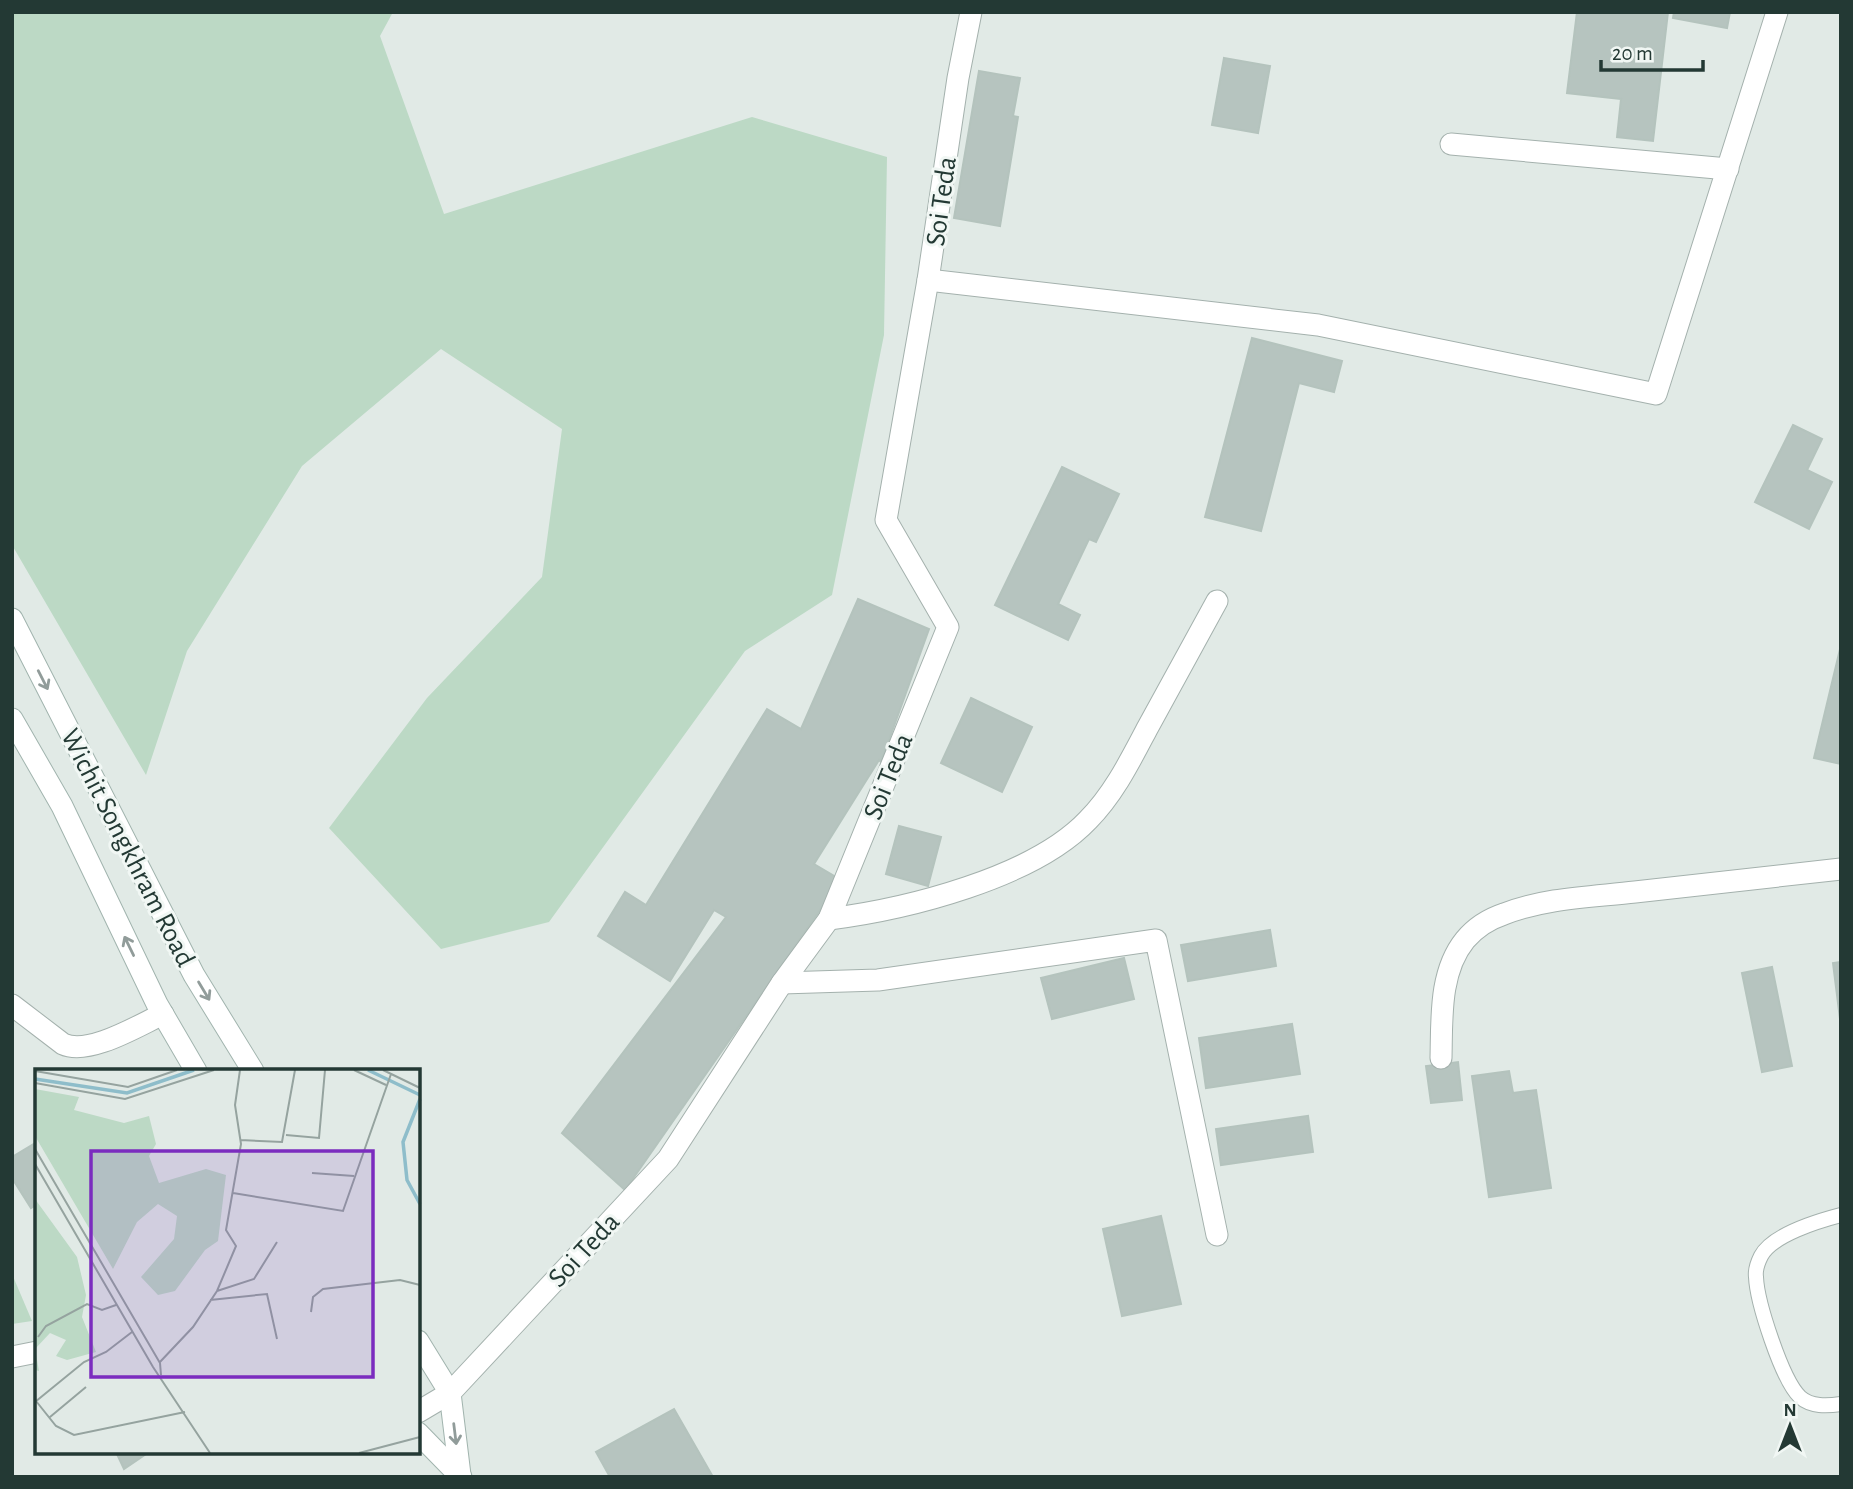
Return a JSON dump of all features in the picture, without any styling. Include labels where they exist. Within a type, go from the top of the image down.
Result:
[{"type":"street","name":"Soi Teda","points":[[420,1411],[450,1393],[668,1159],[782,983],[829,919],[948,626],[886,520],[971,12]]},
{"type":"street","points":[[928,280],[1318,326],[1656,394],[1777,12]]},
{"type":"street","points":[[1451,144],[1728,169]]},
{"type":"street","points":[[829,919],[890,908],[981,883],[1042,855],[1066,840],[1089,820],[1120,779],[1217,601]]},
{"type":"street","name":"Wichit Songkhram Road","points":[[12,619],[194,975],[252,1069]]},
{"type":"street","name":"Wichit Songkhram Road","points":[[12,719],[62,806],[163,1014],[195,1069]]},
{"type":"street","points":[[1441,1058],[1442,1005],[1454,958],[1464,941],[1480,925],[1503,914],[1557,901],[1841,869]]},
{"type":"street","points":[[782,983],[878,980],[1156,940],[1217,1235]]},
{"type":"street","points":[[12,1005],[63,1044],[74,1047],[99,1043],[163,1014]]},
{"type":"street","points":[[420,1344],[450,1393],[461,1476]]},
{"type":"street","points":[[12,1357],[35,1352]]},
{"type":"street","points":[[420,1435],[461,1476]]},
{"type":"lane","points":[[1841,1215],[1789,1234],[1769,1246],[1762,1254],[1755,1277],[1764,1315],[1786,1378],[1800,1398],[1811,1404],[1841,1404]]},
{"type":"green space","points":[[12,12],[393,12],[380,36],[444,214],[752,117],[887,157],[884,335],[832,595],[745,651],[549,922],[441,949],[329,828],[427,698],[542,577],[562,429],[441,349],[302,466],[187,651],[146,775],[12,545]]},
{"type":"green space","points":[[12,1274],[32,1321],[12,1324]]},
{"type":"building","points":[[1577,12],[1668,12],[1653,141],[1617,137],[1621,99],[1567,93]]},
{"type":"building","points":[[1674,12],[1730,12],[1727,28],[1673,18]]},
{"type":"building","points":[[1224,58],[1270,66],[1258,133],[1212,125]]},
{"type":"building","points":[[979,71],[1020,78],[1013,116],[1018,117],[1000,226],[954,218]]},
{"type":"building","points":[[1252,338],[1342,361],[1334,392],[1299,383],[1261,531],[1205,517]]},
{"type":"building","points":[[1793,425],[1822,439],[1807,470],[1832,482],[1809,529],[1755,502]]},
{"type":"building","points":[[1062,467],[1119,494],[1096,542],[1089,539],[1058,604],[1080,615],[1068,640],[995,605]]},
{"type":"building","points":[[858,599],[929,629],[881,762],[879,760],[814,864],[841,880],[625,1190],[562,1133],[726,917],[714,910],[670,981],[598,936],[625,892],[646,905],[767,709],[801,729]]},
{"type":"building","points":[[1841,645],[1841,764],[1814,758]]},
{"type":"building","points":[[971,698],[1032,727],[1002,792],[941,763]]},
{"type":"building","points":[[899,826],[941,837],[928,886],[886,874]]},
{"type":"building","points":[[1270,930],[1276,966],[1188,981],[1181,945]]},
{"type":"building","points":[[1124,958],[1134,999],[1052,1019],[1041,978]]},
{"type":"building","points":[[1841,962],[1841,1027],[1833,963]]},
{"type":"building","points":[[1772,967],[1792,1066],[1762,1072],[1742,973]]},
{"type":"building","points":[[1292,1024],[1300,1074],[1206,1088],[1199,1038]]},
{"type":"building","points":[[1458,1062],[1462,1100],[1431,1103],[1426,1066]]},
{"type":"building","points":[[1509,1071],[1513,1093],[1536,1090],[1551,1188],[1489,1197],[1472,1076]]},
{"type":"building","points":[[1308,1116],[1313,1152],[1221,1165],[1216,1129]]},
{"type":"building","points":[[35,1143],[35,1205],[31,1208],[12,1178],[12,1157]]},
{"type":"building","points":[[1161,1216],[1181,1304],[1122,1316],[1103,1229]]},
{"type":"building","points":[[674,1409],[713,1477],[610,1477],[596,1452]]},
{"type":"building","points":[[117,1454],[146,1454],[124,1469]]}]
